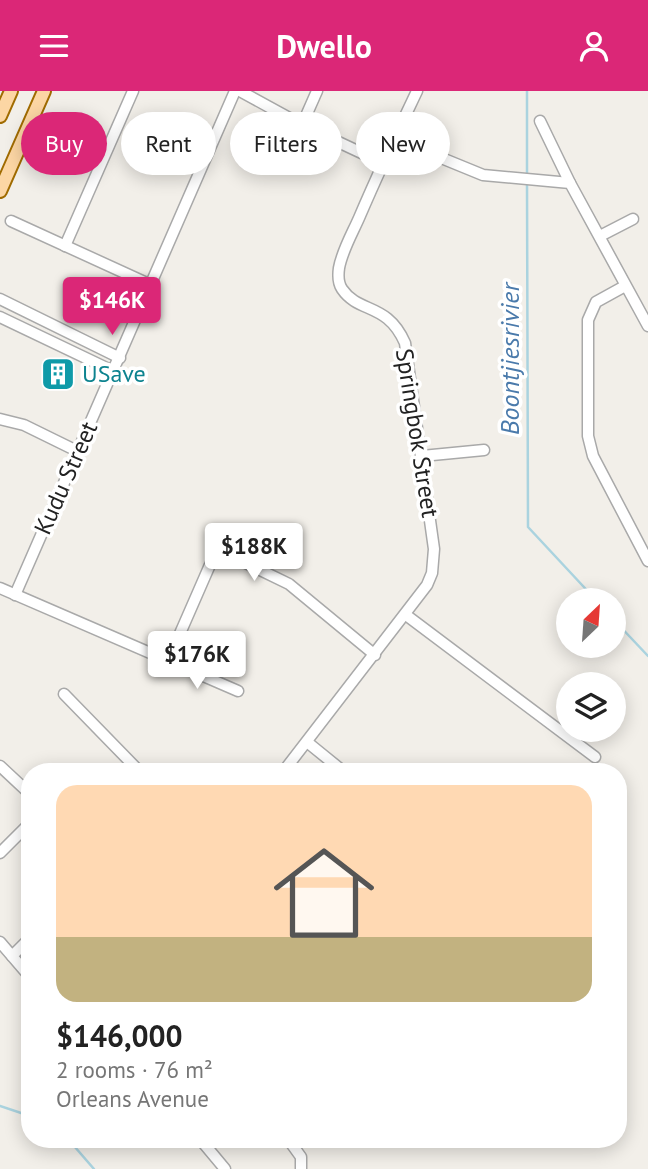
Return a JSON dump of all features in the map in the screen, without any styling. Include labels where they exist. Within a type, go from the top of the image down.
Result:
[{"type":"main road","points":[[0,115],[10,91]]},
{"type":"main road","points":[[0,191],[44,91]]},
{"type":"street","points":[[65,246],[133,91]]},
{"type":"street","points":[[237,91],[277,112]]},
{"type":"street","name":"Kudu Street","points":[[15,595],[237,91]]},
{"type":"street","points":[[308,112],[317,91]]},
{"type":"street","name":"Springbok Street","points":[[407,112],[416,91]]},
{"type":"street","points":[[540,121],[570,183],[648,326]]},
{"type":"street","points":[[450,162],[469,170],[570,183]]},
{"type":"street","name":"Springbok Street","points":[[290,763],[406,615],[427,585],[434,562],[405,343],[398,328],[387,316],[352,299],[341,288],[338,279],[339,267],[378,175]]},
{"type":"street","points":[[600,236],[634,219]]},
{"type":"street","points":[[11,221],[151,285]]},
{"type":"street","points":[[625,286],[596,302],[588,320],[588,436],[593,456],[648,561]]},
{"type":"street","points":[[0,299],[120,358]]},
{"type":"street","points":[[0,317],[113,371]]},
{"type":"street","points":[[0,419],[24,425],[77,451]]},
{"type":"street","points":[[422,456],[484,450]]},
{"type":"street","points":[[168,661],[213,558],[225,553],[289,584],[375,655]]},
{"type":"street","points":[[0,588],[238,691]]},
{"type":"street","points":[[406,615],[595,757]]},
{"type":"street","points":[[64,694],[131,763]]},
{"type":"street","points":[[307,742],[333,763]]},
{"type":"street","points":[[0,766],[21,786]]},
{"type":"street","points":[[0,853],[21,832]]},
{"type":"street","points":[[0,942],[21,966]]},
{"type":"street","points":[[12,956],[21,947]]},
{"type":"street","points":[[208,1148],[225,1169]]},
{"type":"street","points":[[294,1148],[301,1157],[300,1169]]},
{"type":"waterway","name":"Boontjiesrivier","points":[[527,91],[527,176]]},
{"type":"waterway","name":"Boontjiesrivier","points":[[527,182],[528,527],[585,588]]},
{"type":"waterway","name":"Boontjiesrivier","points":[[626,633],[648,656]]},
{"type":"waterway","points":[[0,1106],[21,1113]]},
{"type":"waterway","points":[[76,1148],[94,1169]]},
{"type":"place","name":"USave","points":[[58,374]]}]
